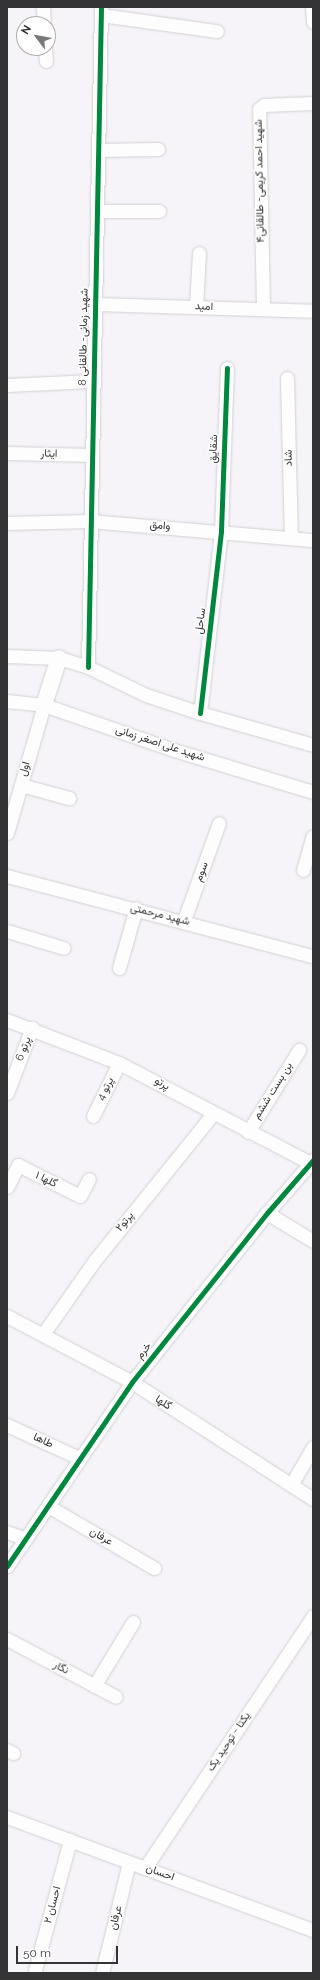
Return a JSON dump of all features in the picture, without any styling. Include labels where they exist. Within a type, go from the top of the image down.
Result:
[{"type":"street","points":[[312,7],[313,22]]},
{"type":"street","points":[[101,11],[217,31]]},
{"type":"street","name":"شهید زمانی- طالقانی 8","points":[[88,667],[101,11]]},
{"type":"street","points":[[46,56],[46,61]]},
{"type":"street","name":"شهید احمد کریمی- طالقانی۴","points":[[263,309],[259,109],[264,105],[313,103]]},
{"type":"street","points":[[98,150],[158,149]]},
{"type":"street","points":[[97,210],[159,211]]},
{"type":"street","points":[[196,307],[199,253]]},
{"type":"street","name":"امید","points":[[95,304],[313,311]]},
{"type":"street","name":"شقایق","points":[[221,530],[227,368]]},
{"type":"street","name":"شاد","points":[[287,378],[290,538]]},
{"type":"street","points":[[7,386],[93,381]]},
{"type":"street","name":"ایثار","points":[[7,453],[92,455]]},
{"type":"street","name":"وامق","points":[[7,523],[90,521],[221,530],[313,540]]},
{"type":"street","name":"ساحل","points":[[200,714],[221,530]]},
{"type":"street","points":[[7,656],[59,658],[88,667],[146,695],[200,714],[313,745]]},
{"type":"street","points":[[44,705],[59,658]]},
{"type":"street","name":"شهید علی اصغر زمانی","points":[[7,701],[44,705],[174,750],[313,792]]},
{"type":"street","name":"اول","points":[[7,833],[44,705]]},
{"type":"street","points":[[21,785],[69,798]]},
{"type":"street","name":"سوم","points":[[184,920],[219,823]]},
{"type":"street","points":[[303,870],[313,836]]},
{"type":"street","name":"شهید مرحمتی","points":[[7,876],[184,920],[313,956]]},
{"type":"street","points":[[118,968],[136,908]]},
{"type":"street","points":[[7,931],[64,948]]},
{"type":"street","name":"پرتو","points":[[7,1020],[32,1028],[119,1063],[248,1132],[312,1161]]},
{"type":"street","name":"پرتو 6","points":[[7,1093],[32,1028]]},
{"type":"street","name":"بن بست ششم","points":[[248,1132],[299,1050]]},
{"type":"street","name":"پرتو 4","points":[[93,1116],[119,1063]]},
{"type":"street","name":"پرتو۲","points":[[43,1334],[95,1260],[213,1114]]},
{"type":"street","name":"خرم","points":[[7,1566],[132,1382],[267,1214],[312,1161]]},
{"type":"street","name":"گلها ۱","points":[[7,1187],[18,1165],[80,1196],[89,1179]]},
{"type":"street","points":[[267,1214],[313,1241]]},
{"type":"street","name":"گلها","points":[[7,1316],[132,1382],[313,1499]]},
{"type":"street","name":"طاها","points":[[7,1425],[79,1458]]},
{"type":"street","points":[[291,1485],[313,1447]]},
{"type":"street","name":"عرفان","points":[[48,1506],[154,1568]]},
{"type":"street","points":[[7,1532],[26,1539]]},
{"type":"street","name":"یکتا - توحید یک","points":[[145,1868],[313,1616]]},
{"type":"street","points":[[94,1686],[133,1622]]},
{"type":"street","name":"نگار","points":[[7,1639],[116,1697]]},
{"type":"street","name":"احسان","points":[[7,1817],[313,1930]]},
{"type":"street","name":"احسان ۲","points":[[35,1970],[70,1840]]},
{"type":"street","name":"عرفان","points":[[102,1973],[129,1862]]},
{"type":"cycle path","points":[[88,667],[101,7]]},
{"type":"cycle path","points":[[200,713],[221,531],[227,368]]},
{"type":"cycle path","points":[[7,1566],[132,1382],[267,1213],[313,1160]]}]
